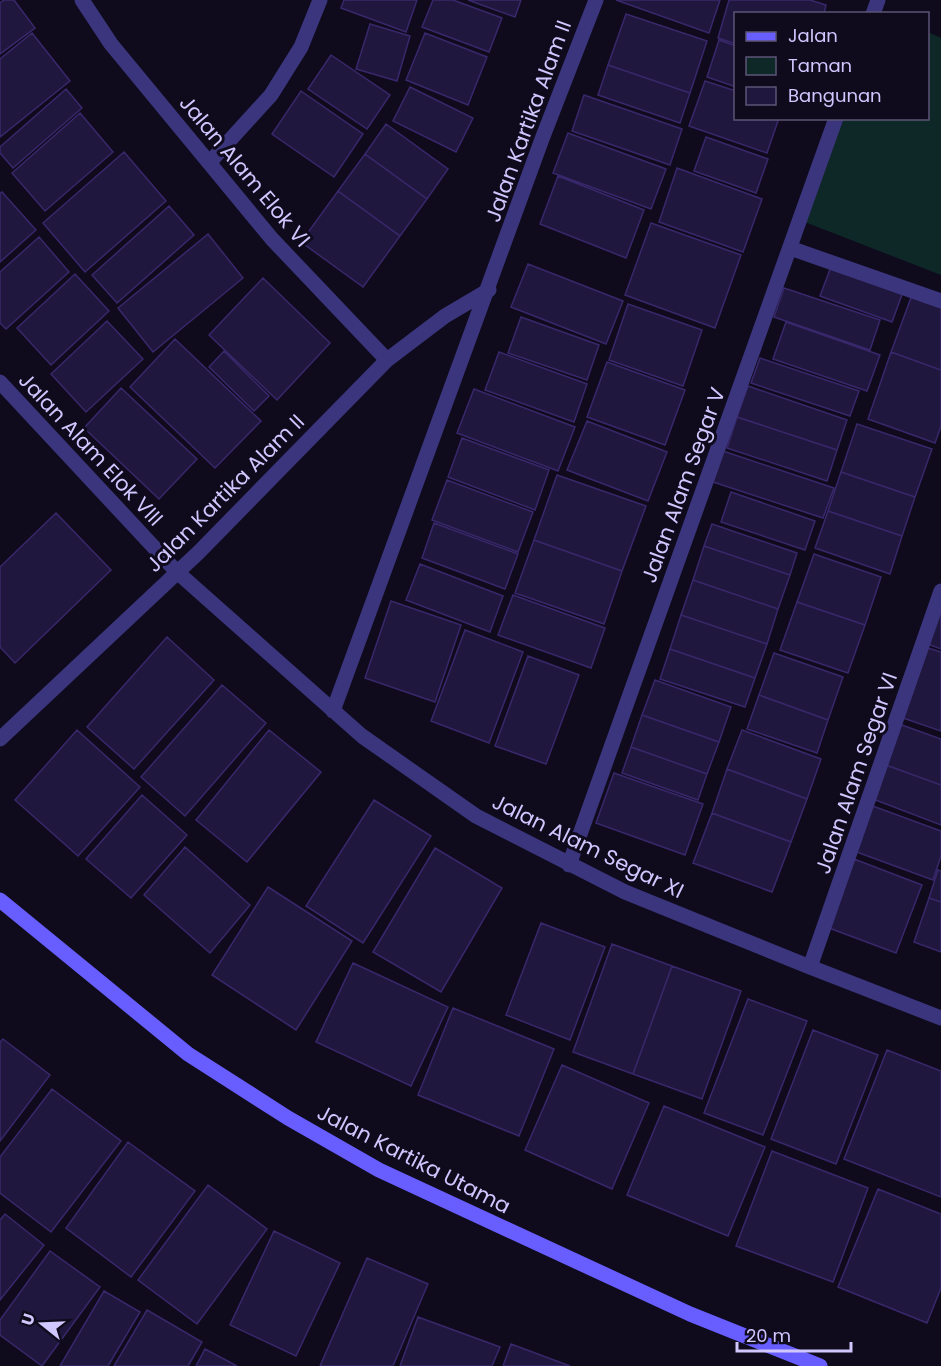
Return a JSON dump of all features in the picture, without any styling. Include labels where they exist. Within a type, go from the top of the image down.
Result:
[{"type":"main road","name":"Jalan Kartika Utama","points":[[0,900],[189,1054],[298,1124],[379,1170],[690,1314],[820,1366]]},
{"type":"street","name":"Jalan Alam Elok VI","points":[[82,0],[111,44],[272,238],[387,360]]},
{"type":"street","points":[[210,162],[271,95],[301,47],[320,0]]},
{"type":"street","name":"Jalan Kartika Alam II","points":[[333,711],[489,290],[542,139],[596,0]]},
{"type":"street","name":"Jalan Alam Segar V","points":[[569,865],[835,120]]},
{"type":"street","points":[[790,248],[941,301]]},
{"type":"street","name":"Jalan Kartika Alam II","points":[[0,739],[199,552],[387,360],[445,316],[489,290]]},
{"type":"street","name":"Jalan Alam Elok VIII","points":[[0,382],[177,571]]},
{"type":"street","name":"Jalan Alam Segar XI","points":[[177,571],[362,736],[476,816],[625,892],[941,1018]]},
{"type":"street","name":"Jalan Alam Segar VI","points":[[810,967],[941,591]]},
{"type":"green space","points":[[929,32],[941,38],[941,275],[797,219],[834,120],[929,120]]},
{"type":"building","points":[[4,0],[14,0],[35,28],[0,54],[0,3]]},
{"type":"building","points":[[344,0],[417,0],[406,32],[341,8]]},
{"type":"building","points":[[433,0],[453,0],[502,18],[489,52],[422,27]]},
{"type":"building","points":[[468,0],[521,0],[515,17]]},
{"type":"building","points":[[616,0],[720,0],[709,33]]},
{"type":"building","points":[[729,0],[810,0],[826,5],[824,12],[734,12],[734,43],[718,38]]},
{"type":"building","points":[[626,14],[707,41],[690,93],[608,65]]},
{"type":"building","points":[[370,24],[410,36],[397,81],[356,69]]},
{"type":"building","points":[[32,33],[70,81],[0,137],[0,59]]},
{"type":"building","points":[[425,33],[487,57],[468,105],[406,80]]},
{"type":"building","points":[[719,40],[734,45],[734,86],[707,77]]},
{"type":"building","points":[[331,55],[390,95],[367,129],[308,89]]},
{"type":"building","points":[[608,65],[690,93],[680,123],[598,95]]},
{"type":"building","points":[[705,81],[734,90],[734,120],[778,120],[767,153],[689,126]]},
{"type":"building","points":[[410,87],[473,118],[456,152],[393,121]]},
{"type":"building","points":[[66,89],[82,108],[13,168],[0,153],[0,147]]},
{"type":"building","points":[[301,91],[363,134],[334,177],[272,134]]},
{"type":"building","points":[[584,95],[682,129],[670,165],[572,131]]},
{"type":"building","points":[[80,113],[113,152],[45,211],[12,173]]},
{"type":"building","points":[[386,124],[448,169],[427,199],[365,154]]},
{"type":"building","points":[[568,133],[666,169],[651,209],[553,173]]},
{"type":"building","points":[[706,137],[768,159],[756,193],[694,171]]},
{"type":"building","points":[[124,152],[166,201],[85,272],[43,223]]},
{"type":"building","points":[[365,154],[427,199],[400,236],[338,191]]},
{"type":"building","points":[[677,168],[762,199],[743,252],[659,222]]},
{"type":"building","points":[[558,176],[644,210],[626,258],[540,224]]},
{"type":"building","points":[[338,191],[400,236],[363,287],[301,242]]},
{"type":"building","points":[[2,192],[36,230],[0,262],[0,193]]},
{"type":"building","points":[[169,206],[194,235],[117,303],[92,275]]},
{"type":"building","points":[[651,223],[741,255],[715,328],[625,295]]},
{"type":"building","points":[[208,234],[243,278],[153,352],[118,308]]},
{"type":"building","points":[[39,237],[69,272],[6,329],[0,323],[0,272]]},
{"type":"building","points":[[528,264],[623,301],[606,344],[511,307]]},
{"type":"building","points":[[832,264],[904,289],[892,322],[820,296]]},
{"type":"building","points":[[75,274],[109,311],[51,365],[17,328]]},
{"type":"building","points":[[263,278],[330,343],[277,400],[209,335]]},
{"type":"building","points":[[784,288],[880,320],[870,350],[774,317]]},
{"type":"building","points":[[912,295],[941,305],[941,370],[891,352]]},
{"type":"building","points":[[628,304],[702,330],[683,386],[609,360]]},
{"type":"building","points":[[521,317],[599,345],[587,380],[508,353]]},
{"type":"building","points":[[107,321],[143,359],[86,412],[51,374]]},
{"type":"building","points":[[786,322],[880,355],[867,391],[773,359]]},
{"type":"building","points":[[175,339],[261,421],[215,468],[130,387]]},
{"type":"building","points":[[224,351],[269,396],[254,411],[209,367]]},
{"type":"building","points":[[499,352],[587,384],[574,422],[485,390]]},
{"type":"building","points":[[891,352],[941,370],[941,426],[935,443],[868,419]]},
{"type":"building","points":[[760,358],[859,391],[850,416],[751,383]]},
{"type":"building","points":[[607,362],[685,390],[665,445],[587,417]]},
{"type":"building","points":[[748,386],[847,420],[837,450],[737,417]]},
{"type":"building","points":[[121,388],[197,459],[159,499],[84,428]]},
{"type":"building","points":[[474,389],[575,427],[558,471],[457,433]]},
{"type":"building","points":[[737,417],[837,450],[827,481],[727,448]]},
{"type":"building","points":[[587,421],[667,452],[648,501],[567,470]]},
{"type":"building","points":[[857,424],[932,449],[915,497],[841,472]]},
{"type":"building","points":[[462,438],[549,470],[535,510],[448,477]]},
{"type":"building","points":[[723,451],[834,488],[823,518],[713,482]]},
{"type":"building","points":[[841,472],[915,497],[902,536],[828,511]]},
{"type":"building","points":[[557,475],[646,506],[622,571],[534,540]]},
{"type":"building","points":[[447,480],[533,512],[518,552],[432,520]]},
{"type":"building","points":[[731,492],[815,521],[805,550],[721,522]]},
{"type":"building","points":[[828,511],[902,536],[890,574],[815,548]]},
{"type":"building","points":[[56,513],[111,570],[15,663],[0,647],[0,567]]},
{"type":"building","points":[[434,523],[518,554],[505,589],[422,558]]},
{"type":"building","points":[[712,524],[797,553],[790,575],[704,546]]},
{"type":"building","points":[[534,540],[622,571],[604,624],[515,593]]},
{"type":"building","points":[[704,546],[790,575],[778,609],[693,580]]},
{"type":"building","points":[[814,554],[881,577],[865,625],[797,602]]},
{"type":"building","points":[[420,564],[503,596],[490,632],[406,600]]},
{"type":"building","points":[[693,580],[778,609],[767,644],[681,615]]},
{"type":"building","points":[[513,595],[605,628],[591,668],[498,635]]},
{"type":"building","points":[[391,601],[461,625],[435,702],[365,678]]},
{"type":"building","points":[[797,602],[865,625],[848,673],[780,650]]},
{"type":"building","points":[[941,606],[941,649],[928,644]]},
{"type":"building","points":[[681,615],[767,644],[755,678],[670,649]]},
{"type":"building","points":[[465,630],[523,652],[489,743],[431,721]]},
{"type":"building","points":[[167,637],[214,680],[134,769],[87,727]]},
{"type":"building","points":[[928,648],[941,652],[941,731],[903,718]]},
{"type":"building","points":[[670,649],[755,678],[745,707],[660,679]]},
{"type":"building","points":[[774,653],[843,677],[828,720],[759,695]]},
{"type":"building","points":[[528,656],[579,675],[546,764],[495,746]]},
{"type":"building","points":[[655,680],[731,707],[719,742],[642,715]]},
{"type":"building","points":[[222,685],[266,723],[185,816],[141,777]]},
{"type":"building","points":[[759,695],[828,720],[817,753],[747,729]]},
{"type":"building","points":[[642,715],[719,742],[707,774],[631,747]]},
{"type":"building","points":[[899,724],[941,739],[941,785],[886,765]]},
{"type":"building","points":[[77,730],[140,787],[78,856],[15,800]]},
{"type":"building","points":[[269,730],[321,772],[247,862],[196,820]]},
{"type":"building","points":[[742,730],[821,759],[807,799],[727,769]]},
{"type":"building","points":[[631,747],[707,774],[698,800],[622,773]]},
{"type":"building","points":[[886,765],[941,785],[941,825],[873,799]]},
{"type":"building","points":[[727,769],[807,799],[791,842],[712,813]]},
{"type":"building","points":[[614,773],[703,804],[685,855],[596,823]]},
{"type":"building","points":[[142,795],[187,835],[131,898],[86,859]]},
{"type":"building","points":[[374,800],[431,836],[363,943],[306,906]]},
{"type":"building","points":[[870,805],[941,831],[941,856],[933,880],[854,851]]},
{"type":"building","points":[[712,813],[791,842],[772,892],[693,863]]},
{"type":"building","points":[[185,847],[250,905],[210,953],[144,895]]},
{"type":"building","points":[[435,848],[502,888],[441,992],[373,952]]},
{"type":"building","points":[[854,859],[922,885],[896,953],[829,928]]},
{"type":"building","points":[[938,870],[941,871],[941,902],[929,898]]},
{"type":"building","points":[[268,887],[352,941],[296,1030],[212,975]]},
{"type":"building","points":[[929,898],[941,902],[941,952],[914,942]]},
{"type":"building","points":[[541,923],[605,947],[570,1040],[506,1015]]},
{"type":"building","points":[[612,944],[672,966],[633,1074],[573,1052]]},
{"type":"building","points":[[353,963],[448,1007],[411,1086],[316,1042]]},
{"type":"building","points":[[672,966],[741,991],[702,1099],[633,1074]]},
{"type":"building","points":[[748,999],[807,1021],[763,1135],[704,1113]]},
{"type":"building","points":[[453,1008],[554,1049],[519,1136],[418,1095]]},
{"type":"building","points":[[813,1030],[878,1055],[836,1164],[771,1139]]},
{"type":"building","points":[[3,1039],[50,1075],[0,1141],[0,1042]]},
{"type":"building","points":[[887,1050],[941,1071],[941,1197],[844,1159]]},
{"type":"building","points":[[562,1065],[649,1103],[612,1189],[525,1150]]},
{"type":"building","points":[[52,1089],[121,1141],[51,1232],[0,1193],[0,1157]]},
{"type":"building","points":[[664,1106],[765,1147],[728,1236],[627,1195]]},
{"type":"building","points":[[128,1142],[195,1191],[131,1277],[66,1228]]},
{"type":"building","points":[[772,1151],[868,1188],[833,1282],[736,1246]]},
{"type":"building","points":[[208,1185],[267,1229],[197,1324],[138,1280]]},
{"type":"building","points":[[878,1189],[941,1214],[941,1288],[927,1323],[838,1287]]},
{"type":"building","points":[[5,1214],[44,1245],[0,1300],[0,1220]]},
{"type":"building","points":[[274,1231],[340,1263],[296,1356],[230,1325]]},
{"type":"building","points":[[50,1251],[100,1287],[42,1366],[0,1335],[0,1320]]},
{"type":"building","points":[[367,1258],[428,1284],[393,1366],[320,1366]]},
{"type":"building","points":[[104,1291],[140,1312],[108,1366],[60,1366]]},
{"type":"building","points":[[147,1310],[202,1342],[188,1366],[114,1366]]},
{"type":"building","points":[[418,1317],[500,1347],[492,1366],[400,1366]]},
{"type":"building","points":[[511,1344],[570,1366],[503,1366]]},
{"type":"building","points":[[205,1349],[237,1366],[196,1366]]}]
